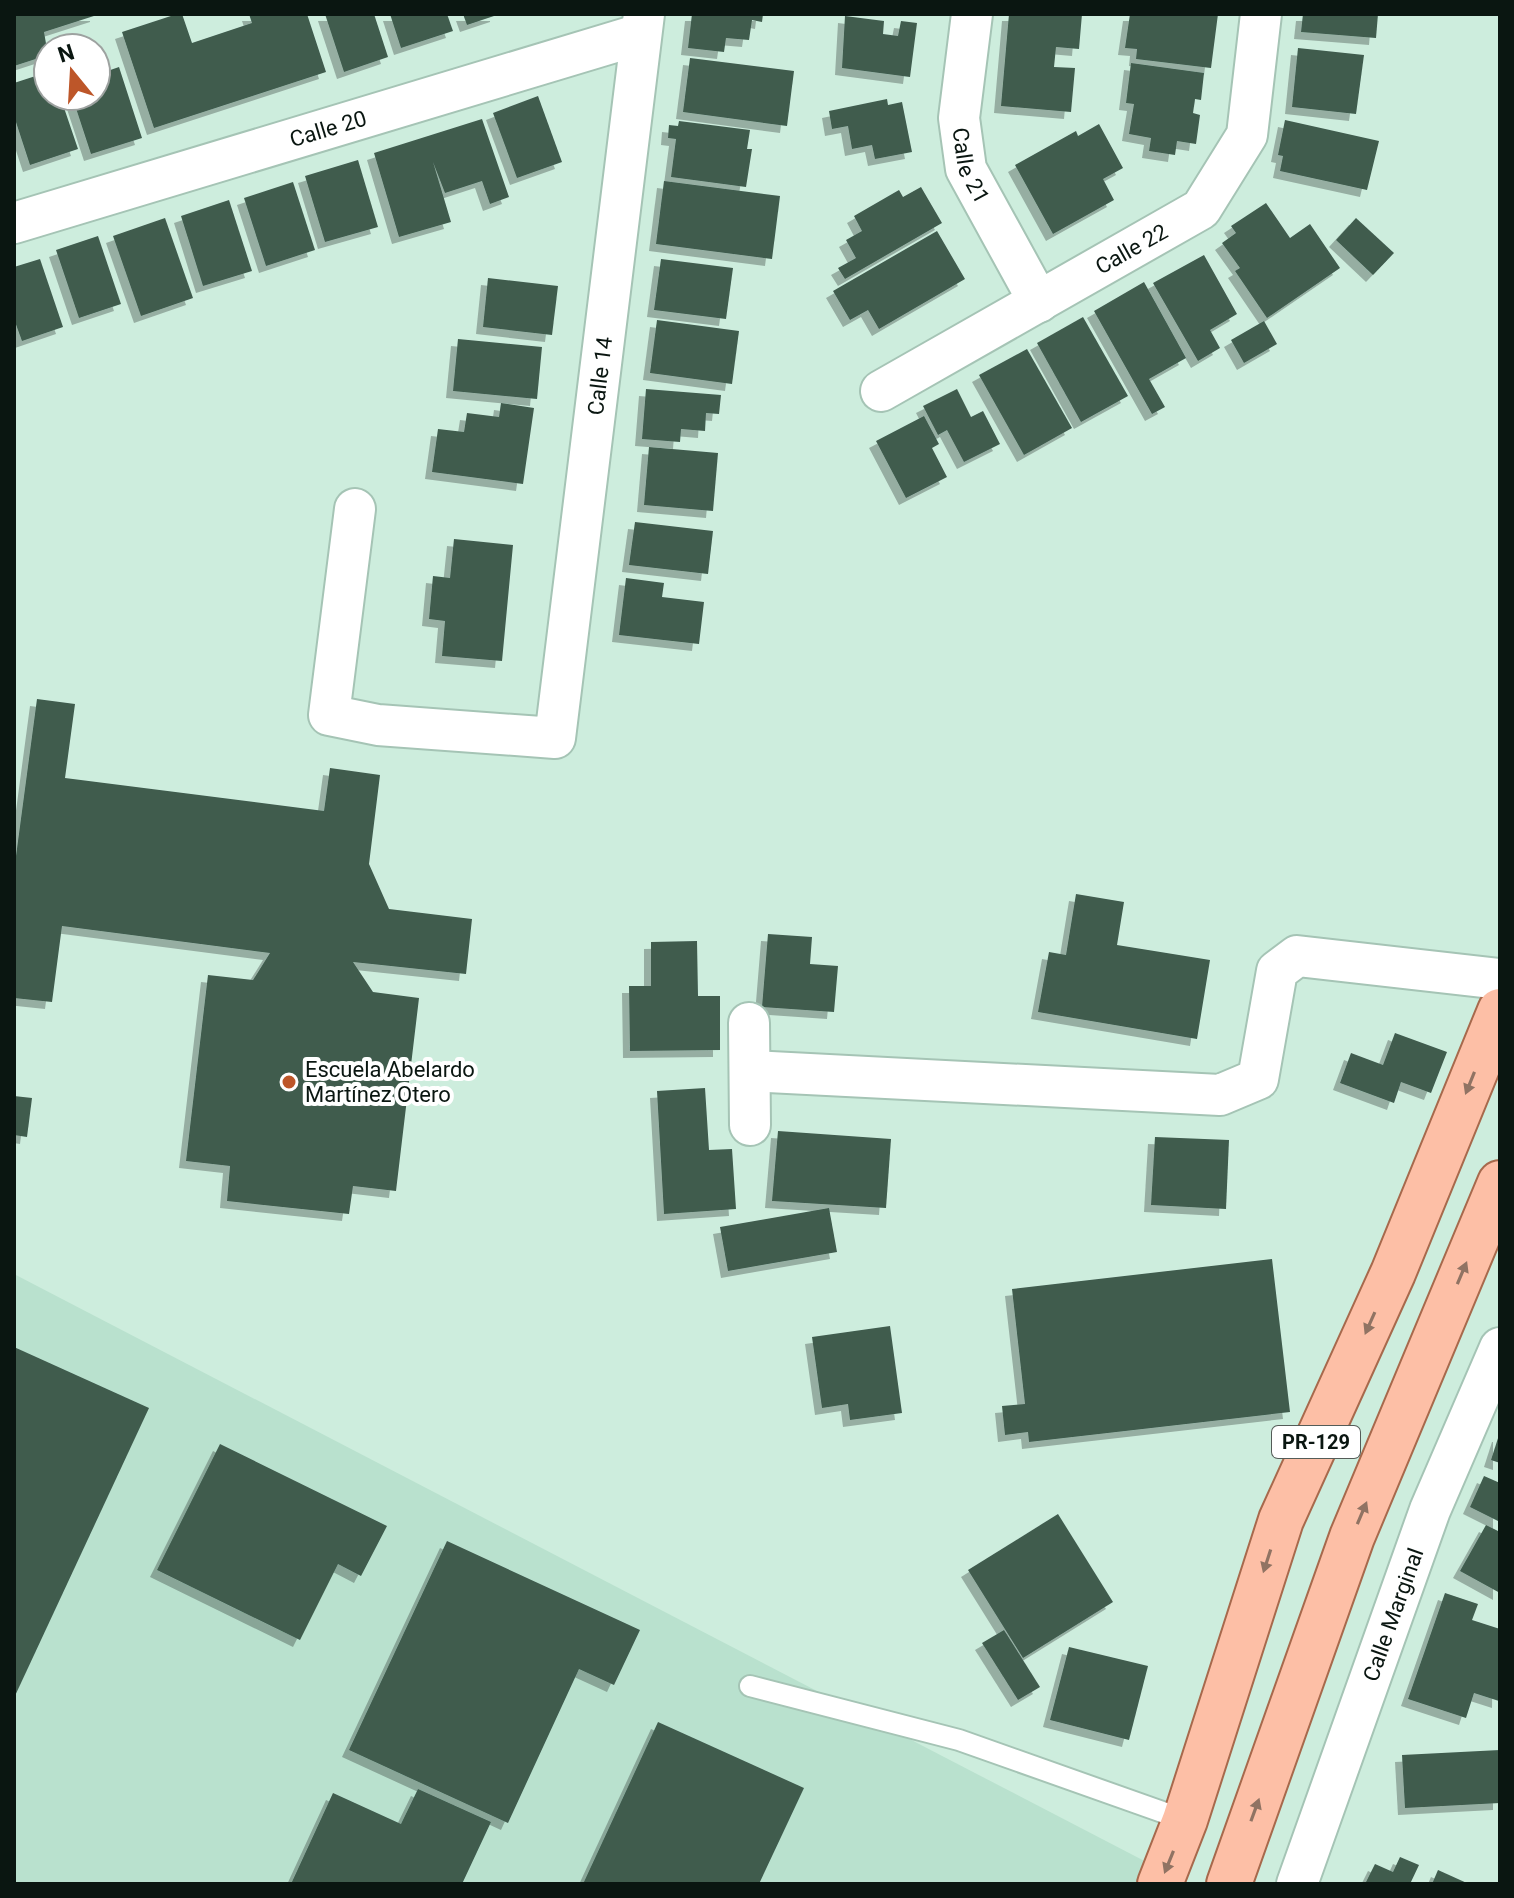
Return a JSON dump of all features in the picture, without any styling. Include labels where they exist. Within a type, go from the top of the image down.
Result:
[{"type":"main road","name":"PR-129","points":[[1160,1884],[1185,1820],[1281,1520],[1393,1273],[1500,1011]]},
{"type":"main road","name":"PR-129","points":[[1229,1884],[1352,1537],[1500,1183]]},
{"type":"street","name":"Calle 21","points":[[972,14],[959,118],[966,169],[1039,302]]},
{"type":"street","name":"Calle 22","points":[[881,391],[1201,209],[1247,135],[1261,14]]},
{"type":"street","name":"Calle 20","points":[[14,223],[643,24]]},
{"type":"street","name":"Calle 14","points":[[355,509],[329,715],[378,725],[555,738],[643,24]]},
{"type":"street","points":[[750,1071],[1220,1095],[1258,1079],[1277,971],[1297,956],[1500,979]]},
{"type":"street","points":[[749,1023],[750,1125]]},
{"type":"street","name":"Calle Marginal","points":[[1297,1884],[1430,1510],[1500,1348]]},
{"type":"lane","points":[[750,1686],[959,1740],[1185,1820]]},
{"type":"shaded area","points":[[14,1274],[1156,1867],[1149,1884],[14,1884]]},
{"type":"building","points":[[14,14],[97,14],[44,32],[32,32],[32,60],[14,66]]},
{"type":"building","points":[[182,14],[192,43],[252,23],[249,14],[307,14],[326,72],[154,128],[122,32]]},
{"type":"building","points":[[325,14],[374,14],[388,57],[344,72]]},
{"type":"building","points":[[390,14],[447,14],[453,31],[401,48]]},
{"type":"building","points":[[463,14],[497,14],[497,15],[467,25]]},
{"type":"building","points":[[692,14],[763,14],[762,22],[752,20],[749,40],[726,38],[724,52],[688,48]]},
{"type":"building","points":[[1009,14],[1082,14],[1079,49],[1056,47],[1054,67],[1075,68],[1071,112],[1001,106]]},
{"type":"building","points":[[1130,14],[1218,14],[1211,68],[1136,59],[1137,49],[1125,48]]},
{"type":"building","points":[[1303,14],[1378,14],[1376,38],[1301,32]]},
{"type":"building","points":[[845,16],[884,21],[883,34],[898,36],[901,21],[917,23],[910,77],[842,68]]},
{"type":"building","points":[[1298,48],[1364,55],[1356,114],[1292,107]]},
{"type":"building","points":[[690,58],[794,71],[787,126],[683,112]]},
{"type":"building","points":[[1131,63],[1204,73],[1201,100],[1195,99],[1193,113],[1200,115],[1196,144],[1177,141],[1175,155],[1149,151],[1151,138],[1129,134],[1134,104],[1126,103]]},
{"type":"building","points":[[119,67],[142,138],[91,154],[77,112],[112,112],[112,69]]},
{"type":"building","points":[[32,77],[32,112],[65,112],[78,149],[30,165],[14,116],[14,83]]},
{"type":"building","points":[[538,96],[562,162],[517,178],[493,113]]},
{"type":"building","points":[[887,99],[888,105],[902,102],[912,152],[875,159],[872,145],[852,149],[848,126],[832,129],[829,111]]},
{"type":"building","points":[[482,119],[509,197],[490,204],[482,181],[445,193],[433,162],[451,222],[399,237],[374,153]]},
{"type":"building","points":[[1285,120],[1379,141],[1367,190],[1280,171],[1283,156],[1278,155]]},
{"type":"building","points":[[679,121],[750,130],[747,149],[752,149],[746,187],[671,177],[676,139],[668,138],[669,125],[678,126]]},
{"type":"building","points":[[1099,124],[1123,168],[1103,179],[1114,200],[1053,234],[1015,165],[1076,131],[1078,136]]},
{"type":"building","points":[[358,160],[378,227],[325,242],[305,176]]},
{"type":"building","points":[[664,181],[780,196],[772,259],[656,244]]},
{"type":"building","points":[[293,182],[315,250],[266,266],[244,198]]},
{"type":"building","points":[[921,187],[942,223],[845,279],[838,268],[856,258],[846,240],[862,231],[854,216],[899,190],[903,197]]},
{"type":"building","points":[[229,200],[252,271],[203,286],[181,216]]},
{"type":"building","points":[[1266,203],[1290,238],[1310,224],[1340,268],[1267,318],[1235,271],[1240,268],[1222,243],[1236,233],[1231,226]]},
{"type":"building","points":[[165,218],[193,298],[141,316],[113,236]]},
{"type":"building","points":[[1356,218],[1394,253],[1373,275],[1336,240]]},
{"type":"building","points":[[937,231],[965,279],[879,329],[868,310],[850,320],[833,291]]},
{"type":"building","points":[[98,236],[121,304],[79,318],[56,250]]},
{"type":"building","points":[[1204,255],[1237,314],[1210,330],[1220,348],[1198,361],[1153,283]]},
{"type":"building","points":[[40,259],[63,327],[22,341],[14,319],[14,267]]},
{"type":"building","points":[[661,259],[733,268],[726,319],[654,310]]},
{"type":"building","points":[[488,278],[558,286],[552,335],[483,327]]},
{"type":"building","points":[[1144,282],[1186,358],[1149,379],[1165,407],[1152,414],[1094,311]]},
{"type":"building","points":[[1083,317],[1128,396],[1081,422],[1037,343]]},
{"type":"building","points":[[657,320],[739,331],[732,384],[650,373]]},
{"type":"building","points":[[1264,321],[1277,344],[1244,363],[1231,340]]},
{"type":"building","points":[[458,339],[542,347],[537,399],[453,391]]},
{"type":"building","points":[[1027,349],[1072,428],[1024,455],[979,375]]},
{"type":"building","points":[[646,389],[721,395],[719,414],[706,413],[705,431],[681,429],[680,442],[642,439]]},
{"type":"building","points":[[957,389],[971,417],[983,411],[1000,444],[964,462],[947,430],[938,435],[923,406]]},
{"type":"building","points":[[501,403],[534,408],[523,484],[432,472],[438,429],[464,432],[467,413],[499,417]]},
{"type":"building","points":[[924,416],[939,444],[932,448],[947,477],[906,498],[876,441]]},
{"type":"building","points":[[649,447],[718,453],[713,511],[644,505]]},
{"type":"building","points":[[635,522],[713,531],[708,574],[629,565]]},
{"type":"building","points":[[454,539],[513,545],[502,661],[442,656],[445,621],[429,619],[433,576],[450,578]]},
{"type":"building","points":[[626,578],[664,583],[662,597],[704,602],[699,644],[619,635]]},
{"type":"building","points":[[37,699],[75,704],[65,778],[324,811],[330,768],[380,775],[369,864],[389,909],[472,919],[466,974],[353,962],[373,992],[419,998],[396,1191],[353,1186],[349,1214],[227,1201],[230,1166],[186,1161],[208,975],[253,980],[270,953],[62,926],[52,1002],[14,998],[14,871]]},
{"type":"building","points":[[1076,894],[1124,902],[1117,945],[1210,960],[1197,1039],[1038,1012],[1049,952],[1066,955]]},
{"type":"building","points":[[768,934],[812,937],[810,964],[838,966],[834,1012],[762,1007]]},
{"type":"building","points":[[697,941],[698,996],[720,996],[720,1050],[630,1051],[629,986],[651,986],[651,942]]},
{"type":"building","points":[[1395,1033],[1447,1052],[1431,1093],[1401,1082],[1394,1103],[1340,1083],[1351,1053],[1383,1065]]},
{"type":"building","points":[[705,1088],[709,1150],[732,1149],[736,1209],[664,1214],[657,1091]]},
{"type":"building","points":[[14,1096],[32,1098],[27,1137],[14,1135]]},
{"type":"building","points":[[778,1131],[891,1139],[886,1208],[772,1201]]},
{"type":"building","points":[[1155,1137],[1229,1140],[1226,1209],[1151,1205]]},
{"type":"building","points":[[829,1208],[837,1252],[728,1271],[720,1227]]},
{"type":"building","points":[[1272,1259],[1290,1412],[1029,1442],[1028,1432],[1005,1435],[1002,1406],[1025,1404],[1012,1289]]},
{"type":"building","points":[[890,1326],[902,1413],[850,1420],[848,1404],[822,1408],[812,1337]]},
{"type":"building","points":[[14,1347],[149,1408],[14,1698]]},
{"type":"building","points":[[1500,1435],[1500,1463],[1491,1460]]},
{"type":"building","points":[[220,1444],[387,1526],[361,1576],[338,1564],[300,1640],[157,1570]]},
{"type":"building","points":[[1484,1476],[1500,1483],[1500,1522],[1470,1507]]},
{"type":"building","points":[[1058,1514],[1113,1602],[1023,1658],[968,1570]]},
{"type":"building","points":[[1486,1525],[1500,1532],[1500,1593],[1460,1571]]},
{"type":"building","points":[[447,1541],[640,1630],[614,1685],[579,1669],[508,1823],[349,1750]]},
{"type":"building","points":[[1445,1593],[1478,1604],[1472,1620],[1500,1629],[1499,1701],[1474,1693],[1466,1718],[1408,1699]]},
{"type":"building","points":[[1004,1630],[1040,1687],[1018,1700],[982,1643]]},
{"type":"building","points":[[1069,1647],[1148,1666],[1129,1740],[1050,1720]]},
{"type":"building","points":[[658,1722],[804,1788],[759,1884],[583,1884]]},
{"type":"building","points":[[1500,1750],[1500,1803],[1405,1808],[1402,1755]]},
{"type":"building","points":[[418,1789],[491,1822],[462,1884],[291,1884],[333,1793],[401,1824]]},
{"type":"building","points":[[1400,1857],[1419,1865],[1410,1884],[1365,1884],[1375,1864],[1393,1872]]},
{"type":"building","points":[[1438,1870],[1469,1884],[1432,1884]]},
{"type":"place","name":"Escuela Abelardo Martínez Otero","points":[[289,1082]]}]
